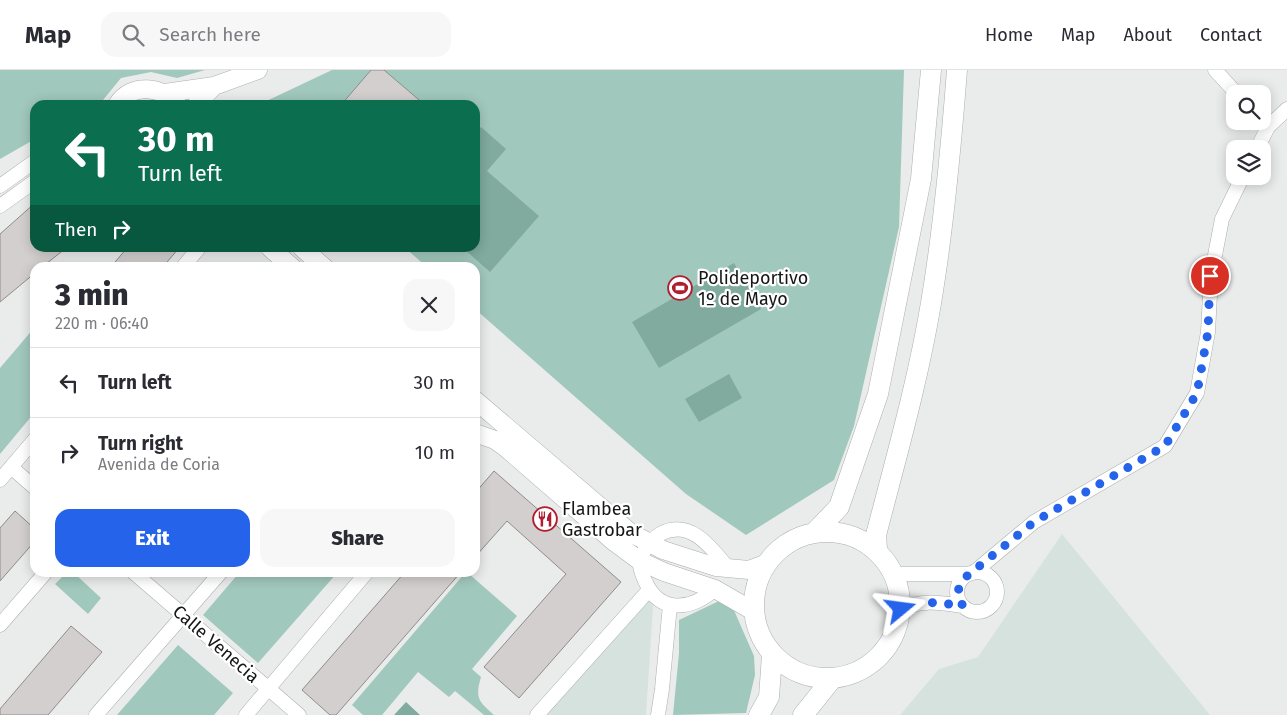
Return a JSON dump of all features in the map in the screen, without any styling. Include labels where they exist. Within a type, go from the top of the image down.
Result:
[{"type":"main road","points":[[816,531],[839,507],[878,394],[921,179],[931,70]]},
{"type":"main road","points":[[876,548],[876,535],[906,420],[931,304],[948,185],[957,70]]},
{"type":"main road","points":[[816,531],[840,532],[858,538],[876,548],[894,574],[899,591],[901,609],[896,630],[886,649],[871,664],[859,671],[832,679],[810,677],[790,669],[772,655],[759,634],[753,611],[755,586],[765,564],[780,548],[799,536],[816,531]]},
{"type":"main road","points":[[759,715],[769,697],[772,655]]},
{"type":"main road","points":[[803,715],[832,679]]},
{"type":"street","points":[[165,93],[214,86],[258,70]]},
{"type":"street","points":[[1214,70],[1228,85]]},
{"type":"street","points":[[201,100],[214,86]]},
{"type":"street","points":[[121,100],[134,91],[150,88],[165,93],[173,100]]},
{"type":"street","points":[[1271,120],[1287,109]]},
{"type":"street","points":[[0,186],[30,165]]},
{"type":"street","points":[[0,206],[30,185]]},
{"type":"street","points":[[894,574],[971,573],[982,573],[990,576],[996,584],[998,592],[996,601],[988,610],[970,611],[963,606],[958,598],[958,588],[962,580],[971,573],[1034,522],[1165,446],[1197,393],[1208,332],[1210,276],[1222,218],[1239,185]]},
{"type":"street","points":[[187,262],[196,252]]},
{"type":"street","points":[[275,252],[286,262]]},
{"type":"street","points":[[307,252],[318,262]]},
{"type":"street","points":[[480,404],[601,510],[631,533],[650,544],[662,550],[716,567],[749,570],[765,564]]},
{"type":"street","points":[[480,435],[495,440],[506,448],[613,541],[640,561],[664,572],[715,589],[753,611]]},
{"type":"street","points":[[0,480],[30,445]]},
{"type":"street","points":[[11,467],[30,484]]},
{"type":"street","points":[[715,589],[702,601],[686,606],[670,605],[649,590],[642,574],[640,561],[654,537],[668,530],[689,530],[713,549],[728,568]]},
{"type":"street","points":[[0,625],[42,577]]},
{"type":"street","name":"Calle Venecia","points":[[139,577],[299,715]]},
{"type":"street","points":[[96,715],[217,577]]},
{"type":"street","points":[[246,715],[363,577]]},
{"type":"street","points":[[537,715],[649,590]]},
{"type":"street","points":[[901,609],[912,603],[943,603],[963,606]]},
{"type":"street","points":[[658,715],[670,605]]},
{"type":"shaded area","points":[[0,70],[205,70],[177,78],[151,72],[121,78],[103,100],[30,100],[30,142],[0,159]]},
{"type":"shaded area","name":"Polideportivo 1º de Mayo","points":[[332,70],[904,70],[899,227],[854,426],[834,480],[746,535],[686,494],[480,313],[480,262],[421,262],[410,252],[480,252],[480,100],[269,100]]},
{"type":"shaded area","points":[[481,127],[506,149],[487,171],[539,216],[490,272],[468,252],[480,252]]},
{"type":"shaded area","points":[[734,263],[761,309],[659,368],[632,322]]},
{"type":"shaded area","points":[[30,333],[30,418],[0,454],[0,368]]},
{"type":"shaded area","points":[[729,374],[742,398],[699,422],[685,399]]},
{"type":"shaded area","points":[[1062,534],[1210,715],[900,715],[939,669],[978,657]]},
{"type":"shaded area","points":[[62,577],[78,577],[101,598],[88,614],[55,584]]},
{"type":"shaded area","points":[[236,577],[333,577],[258,663],[203,615]]},
{"type":"shaded area","points":[[462,577],[473,577],[517,616],[472,669],[481,677],[478,690],[479,699],[494,715],[484,715],[455,691],[449,697],[418,672],[382,715],[363,715],[352,705]]},
{"type":"shaded area","points":[[641,592],[653,606],[646,715],[531,715]]},
{"type":"shaded area","points":[[719,601],[733,608],[754,656],[755,675],[746,713],[673,715],[679,653],[679,620]]},
{"type":"shaded area","points":[[178,645],[233,693],[214,715],[117,715]]},
{"type":"shaded area","points":[[406,702],[420,715],[394,715]]},
{"type":"building","points":[[371,70],[384,70],[419,100],[345,100]]},
{"type":"building","points":[[30,207],[30,252],[61,252],[48,262],[30,262],[30,277],[0,302],[0,234]]},
{"type":"building","points":[[124,252],[176,252],[167,262],[115,262]]},
{"type":"building","points":[[494,471],[621,582],[519,698],[484,667],[566,574],[507,521],[480,551],[480,487]]},
{"type":"building","points":[[15,511],[30,524],[30,547],[0,581],[0,528]]},
{"type":"building","points":[[401,577],[457,577],[336,715],[330,715],[302,690]]},
{"type":"building","points":[[71,626],[102,652],[48,715],[0,715],[0,709]]},
{"type":"place","name":"Polideportivo 1º de Mayo","points":[[680,288]]},
{"type":"place","name":"Flambea Gastrobar","points":[[545,519]]},
{"type":"route","points":[[901,609],[912,603],[928,602],[963,606],[958,598],[958,588],[962,580],[1034,522],[1165,446],[1197,393],[1208,332],[1210,276]]}]
